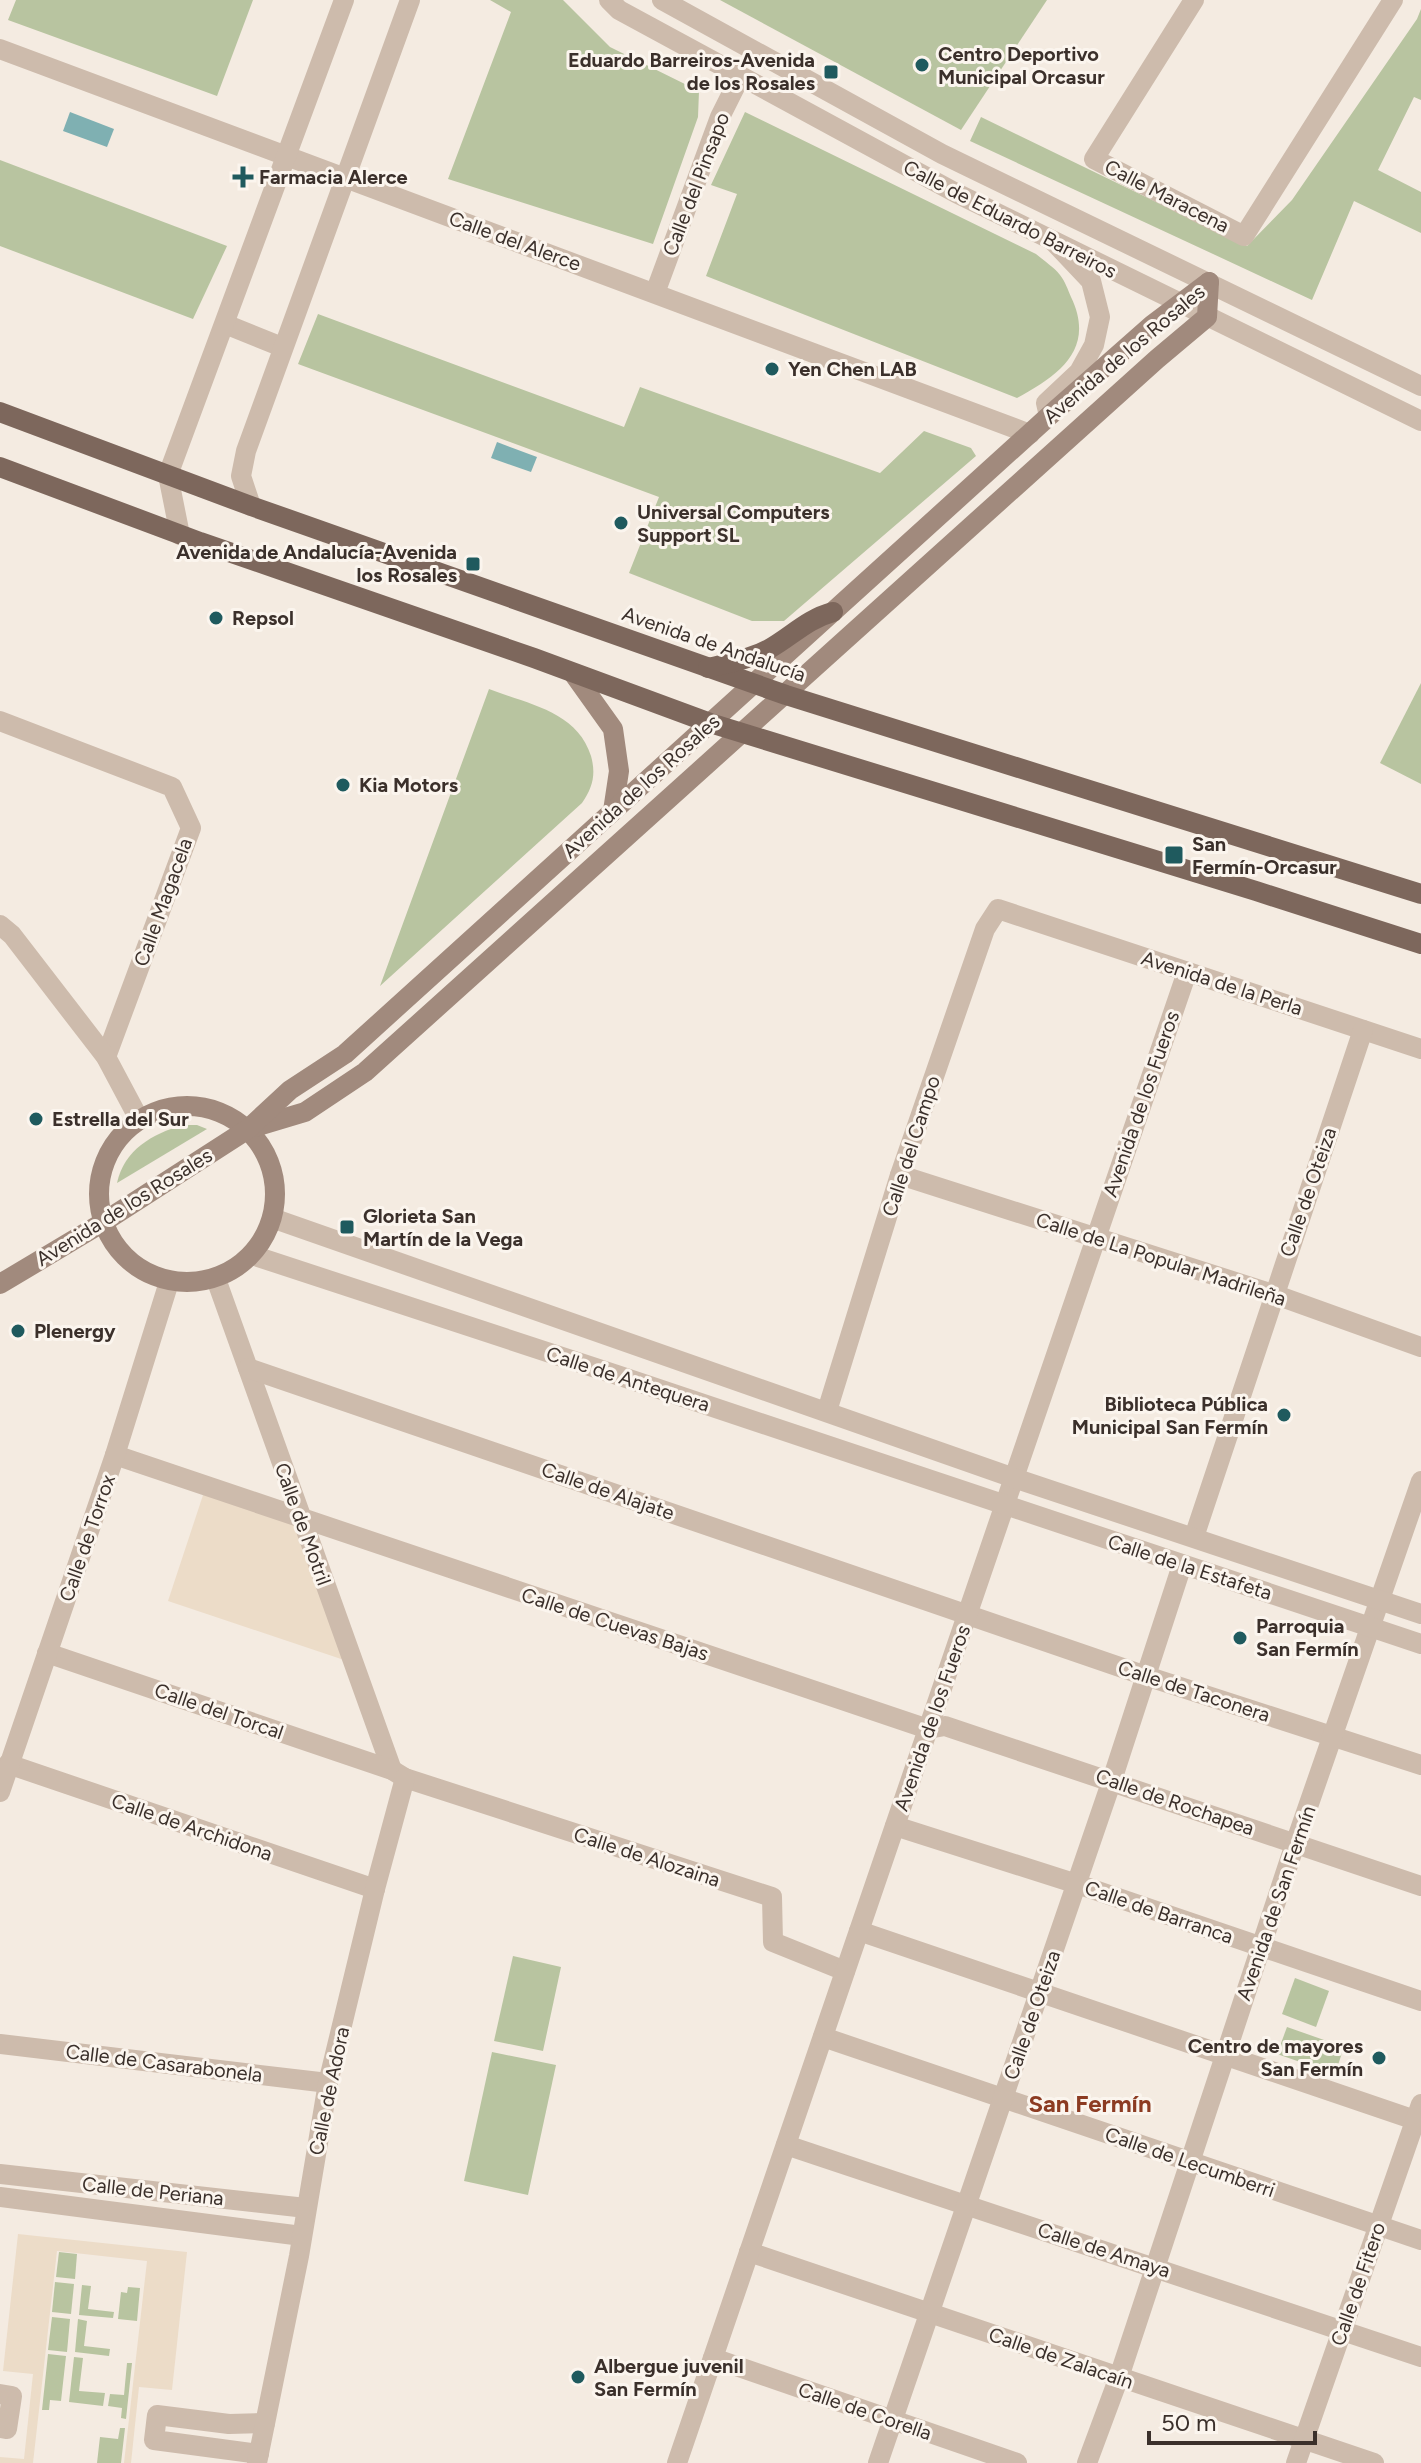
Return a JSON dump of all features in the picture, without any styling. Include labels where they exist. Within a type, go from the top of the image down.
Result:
[{"type":"main road","name":"Avenida de los Rosales","points":[[0,1284],[248,1129],[290,1090],[345,1054],[1049,416],[1178,303],[1209,282]]},
{"type":"main road","name":"Avenida de los Rosales","points":[[248,1129],[305,1112],[365,1072],[1207,317],[1209,282]]},
{"type":"main road","name":"Avenida de Andalucía","points":[[0,412],[251,506],[753,684],[1421,894]]},
{"type":"main road","points":[[0,467],[180,535],[710,723],[1421,944]]},
{"type":"main road","points":[[708,668],[765,651],[812,617],[833,612]]},
{"type":"main road","points":[[573,673],[613,729],[619,771],[613,811]]},
{"type":"main road","points":[[196,1105],[223,1113],[248,1129],[263,1148],[272,1170],[275,1194],[272,1218],[264,1238],[252,1255],[216,1279],[193,1283],[169,1282],[140,1271],[117,1250],[102,1223],[97,1194],[103,1164],[117,1139],[139,1119],[166,1108],[196,1105]]},
{"type":"street","points":[[180,535],[168,475],[344,0]]},
{"type":"street","points":[[251,506],[241,476],[241,466],[410,0]]},
{"type":"street","name":"Calle de Eduardo Barreiros","points":[[609,0],[619,10],[942,186],[1421,421]]},
{"type":"street","name":"Calle de Eduardo Barreiros","points":[[662,0],[942,154],[1421,386]]},
{"type":"street","name":"Calle Maracena","points":[[1194,0],[1094,159],[1244,236],[1393,0]]},
{"type":"street","name":"Calle del Alerce","points":[[0,49],[1030,434]]},
{"type":"street","name":"Calle del Pinsapo","points":[[655,293],[720,117],[740,77]]},
{"type":"street","points":[[1049,416],[1046,403],[1079,372],[1094,345],[1100,317],[1091,281],[1054,242]]},
{"type":"street","points":[[225,324],[282,347]]},
{"type":"street","name":"Calle Magacela","points":[[0,721],[172,787],[191,828],[106,1057]]},
{"type":"street","name":"Calle del Campo","points":[[827,1411],[900,1175],[985,929],[998,909],[1023,916]]},
{"type":"street","name":"Avenida de la Perla","points":[[1023,916],[1421,1049]]},
{"type":"street","points":[[0,925],[12,935],[106,1057],[139,1119]]},
{"type":"street","name":"Avenida de los Fueros","points":[[679,2463],[1187,972]]},
{"type":"street","name":"Calle de Oteiza","points":[[1194,1537],[1363,1030]]},
{"type":"street","name":"Calle de La Popular Madrileña","points":[[900,1175],[1273,1294],[1421,1347]]},
{"type":"street","name":"Calle de Antequera","points":[[272,1218],[1014,1478]]},
{"type":"street","name":"Calle de Antequera","points":[[252,1255],[1004,1505]]},
{"type":"street","name":"Calle de Motril","points":[[216,1279],[302,1520],[398,1774]]},
{"type":"street","name":"Calle de Torrox","points":[[0,1792],[115,1455],[169,1282]]},
{"type":"street","name":"Calle de Alajate","points":[[248,1368],[967,1614]]},
{"type":"street","name":"Calle de Cuevas Bajas","points":[[115,1455],[928,1729]]},
{"type":"street","name":"Calle de la Estafeta","points":[[1014,1478],[1421,1614]]},
{"type":"street","name":"Avenida de San Fermín","points":[[1087,2463],[1119,2377],[1295,1844],[1421,1481]]},
{"type":"street","name":"Calle de la Estafeta","points":[[1004,1505],[1421,1644]]},
{"type":"street","name":"Calle de Oteiza","points":[[878,2463],[1077,1884],[1182,1565]]},
{"type":"street","name":"Calle de Taconera","points":[[967,1614],[1421,1765]]},
{"type":"street","name":"Calle del Torcal","points":[[47,1653],[398,1774]]},
{"type":"street","name":"Calle de Rochapea","points":[[928,1729],[945,1726],[1421,1886]]},
{"type":"street","name":"Calle de Archidona","points":[[8,1764],[375,1889]]},
{"type":"street","name":"Calle de Adora","points":[[265,2423],[229,2424],[157,2415],[154,2440],[258,2459],[302,2236],[328,2083],[375,1889],[398,1774]]},
{"type":"street","name":"Calle de Alozaina","points":[[398,1774],[772,1897],[773,1942],[845,1971]]},
{"type":"street","name":"Calle de Barranca","points":[[895,1826],[1077,1884],[1421,2001]]},
{"type":"street","points":[[859,1931],[1224,2055],[1419,2115]]},
{"type":"street","name":"Calle de Lecumberri","points":[[823,2037],[1421,2240]]},
{"type":"street","name":"Calle de Casarabonela","points":[[0,2044],[328,2083]]},
{"type":"street","name":"Calle de Fitero","points":[[1296,2463],[1419,2115]]},
{"type":"street","name":"Calle de Amaya","points":[[786,2145],[1421,2357]]},
{"type":"street","name":"Calle de Periana","points":[[0,2174],[306,2208]]},
{"type":"street","name":"Calle de Periana","points":[[0,2197],[302,2236]]},
{"type":"street","name":"Calle de Zalacaín","points":[[749,2252],[1374,2463]]},
{"type":"street","name":"Calle de Corella","points":[[713,2358],[1017,2463]]},
{"type":"street","points":[[0,2394],[12,2396],[7,2429],[0,2428]]},
{"type":"green space","points":[[16,0],[253,0],[217,96],[8,20]]},
{"type":"green space","points":[[490,0],[563,0],[610,47],[699,91],[698,117],[653,244],[448,179],[511,12]]},
{"type":"green space","name":"Centro Deportivo Municipal Orcasur","points":[[720,0],[1047,0],[961,130]]},
{"type":"green space","points":[[1421,9],[1421,100],[1414,97],[1378,170],[1421,192],[1421,233],[1354,201],[1312,300],[970,141],[981,117],[1247,246],[1292,200]]},
{"type":"green space","points":[[745,112],[1036,254],[1062,277],[1078,315],[1076,346],[1069,358],[1047,380],[1017,398],[706,276],[737,194],[711,185]]},
{"type":"green space","points":[[0,160],[227,246],[193,319],[0,246]]},
{"type":"green space","points":[[318,314],[624,427],[640,387],[880,473],[924,431],[971,448],[976,456],[784,621],[752,621],[629,573],[659,497],[298,364]]},
{"type":"green space","points":[[1421,683],[1421,784],[1380,763]]},
{"type":"green space","points":[[489,689],[549,711],[574,729],[591,756],[591,786],[582,803],[380,986]]},
{"type":"green space","points":[[183,1125],[207,1129],[117,1183],[126,1161],[141,1145]]},
{"type":"green space","points":[[513,1956],[561,1967],[543,2051],[494,2041]]},
{"type":"green space","points":[[1295,1978],[1329,1991],[1316,2027],[1282,2014]]},
{"type":"green space","points":[[1287,2027],[1344,2047],[1335,2074],[1277,2054]]},
{"type":"green space","points":[[492,2052],[556,2065],[528,2195],[464,2181]]},
{"type":"green space","points":[[59,2252],[77,2254],[75,2279],[56,2277]]},
{"type":"green space","points":[[55,2282],[74,2284],[71,2314],[52,2312]]},
{"type":"green space","points":[[82,2285],[91,2286],[88,2309],[114,2312],[113,2318],[79,2315]]},
{"type":"green space","points":[[128,2287],[140,2288],[137,2321],[118,2319],[121,2292],[127,2293]]},
{"type":"green space","points":[[52,2317],[70,2319],[67,2352],[48,2350]]},
{"type":"green space","points":[[78,2319],[87,2321],[84,2346],[110,2349],[109,2356],[75,2352]]},
{"type":"green space","points":[[48,2354],[66,2356],[61,2401],[50,2400],[49,2410],[42,2410]]},
{"type":"green space","points":[[74,2357],[83,2358],[79,2391],[105,2393],[103,2406],[69,2402]]},
{"type":"green space","points":[[127,2363],[132,2363],[126,2419],[121,2418],[122,2408],[108,2406],[110,2394],[124,2395]]},
{"type":"green space","points":[[120,2428],[125,2428],[121,2463],[97,2463],[100,2437],[118,2439]]},
{"type":"shaded area","points":[[206,1486],[302,1520],[353,1663],[168,1601]]},
{"type":"shaded area","points":[[18,2234],[187,2252],[172,2390],[139,2387],[131,2463],[124,2463],[147,2261],[57,2251],[33,2463],[0,2463],[0,2457],[24,2459],[33,2374],[3,2371]]},
{"type":"water","points":[[70,112],[114,129],[107,147],[63,131]]},
{"type":"water","points":[[497,442],[537,457],[531,472],[491,458]]},
{"type":"place","name":"Centro Deportivo Municipal Orcasur","points":[[922,65]]},
{"type":"place","name":"Eduardo Barreiros-Avenida de los Rosales","points":[[831,72]]},
{"type":"place","name":"Farmacia Alerce","points":[[243,177]]},
{"type":"place","name":"Yen Chen LAB","points":[[772,369]]},
{"type":"place","name":"Universal Computers Support SL","points":[[621,523]]},
{"type":"place","name":"Avenida de Andalucía-Avenida los Rosales","points":[[473,564]]},
{"type":"place","name":"Repsol","points":[[216,618]]},
{"type":"place","name":"Kia Motors","points":[[343,785]]},
{"type":"place","name":"San Fermín-Orcasur","points":[[1174,855]]},
{"type":"place","name":"Estrella del Sur","points":[[36,1119]]},
{"type":"place","name":"Glorieta San Martín de la Vega","points":[[347,1227]]},
{"type":"place","name":"Plenergy","points":[[18,1331]]},
{"type":"place","name":"Biblioteca Pública Municipal San Fermín","points":[[1284,1415]]},
{"type":"place","name":"Parroquia San Fermín","points":[[1240,1638]]},
{"type":"place","name":"Centro de mayores San Fermín","points":[[1379,2058]]},
{"type":"place","name":"Albergue juvenil San Fermín","points":[[578,2377]]},
{"type":"district","name":"San Fermín","points":[[1090,2103]]}]
